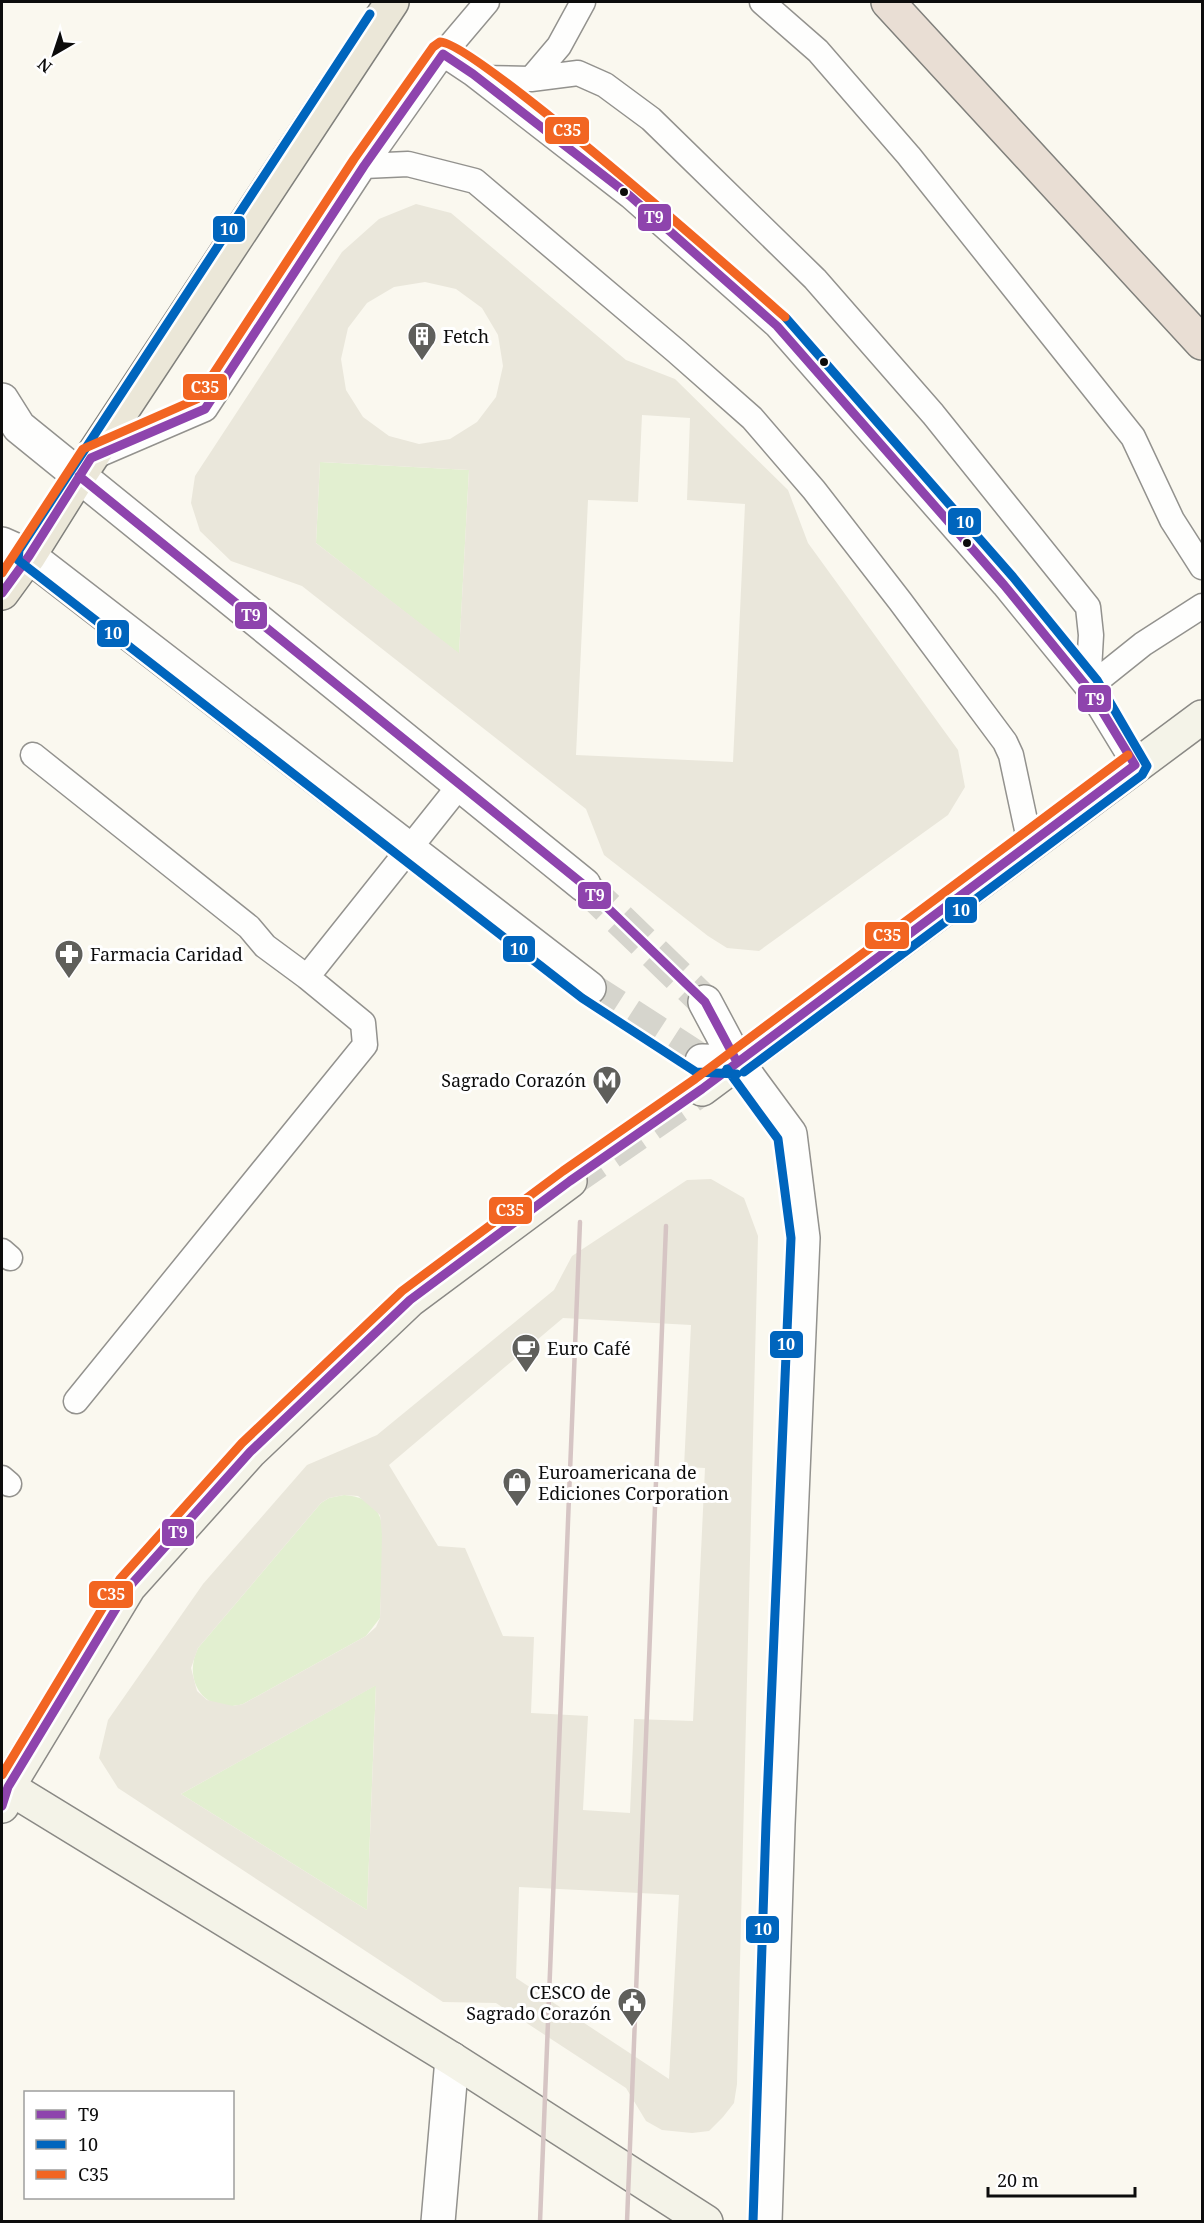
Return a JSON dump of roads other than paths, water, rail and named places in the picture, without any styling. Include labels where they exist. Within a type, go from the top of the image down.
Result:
[{"type":"highway","points":[[888,2],[1203,344]]},
{"type":"main road","points":[[2,593],[15,550],[85,467],[392,2]]},
{"type":"main road","points":[[702,1075],[737,1062],[1135,765],[1203,717]]},
{"type":"main road","points":[[570,1181],[410,1300],[250,1452],[129,1587],[4,1793],[452,2059],[706,2222]]},
{"type":"street","points":[[2,400],[19,427],[85,467],[460,785],[584,885]]},
{"type":"street","points":[[15,550],[589,988]]},
{"type":"street","points":[[705,1002],[737,1062],[790,1134],[803,1238],[778,1812],[765,2222]]},
{"type":"street","points":[[438,2222],[452,2059]]},
{"type":"lane","points":[[85,467],[205,409],[364,166],[443,54],[487,2]]},
{"type":"lane","points":[[531,79],[560,46],[583,2]]},
{"type":"lane","points":[[762,2],[818,51],[909,156],[1133,437],[1172,520],[1203,567]]},
{"type":"lane","points":[[443,54],[479,78],[630,196],[777,326],[990,569],[1088,688],[1135,765]]},
{"type":"lane","points":[[479,78],[531,79],[578,73],[605,85],[651,119],[815,279],[933,414],[1088,607],[1091,635],[1088,688]]},
{"type":"lane","points":[[364,166],[408,164],[475,181],[752,418],[814,490],[1005,742],[1011,754],[1030,844]]},
{"type":"lane","points":[[1088,688],[1143,645],[1203,606]]},
{"type":"lane","points":[[33,755],[249,927],[265,946],[363,1023],[365,1045],[76,1401]]},
{"type":"lane","points":[[307,977],[460,785]]},
{"type":"tunnel","points":[[584,885],[705,1002]]},
{"type":"tunnel","points":[[589,988],[702,1061]]},
{"type":"tunnel","points":[[570,1181],[702,1089]]},
{"type":"railway","points":[[540,2222],[580,1222]]},
{"type":"railway","points":[[627,2222],[666,1226]]},
{"type":"place","name":"Fetch","points":[[422,362]]},
{"type":"place","name":"Farmacia Caridad","points":[[69,980]]},
{"type":"place","name":"Sagrado Corazón","points":[[607,1106]]},
{"type":"place","name":"Euro Café","points":[[526,1374]]},
{"type":"place","name":"Euroamericana de Ediciones Corporation","points":[[517,1508]]},
{"type":"place","name":"CESCO de Sagrado Corazón","points":[[632,2028]]}]
